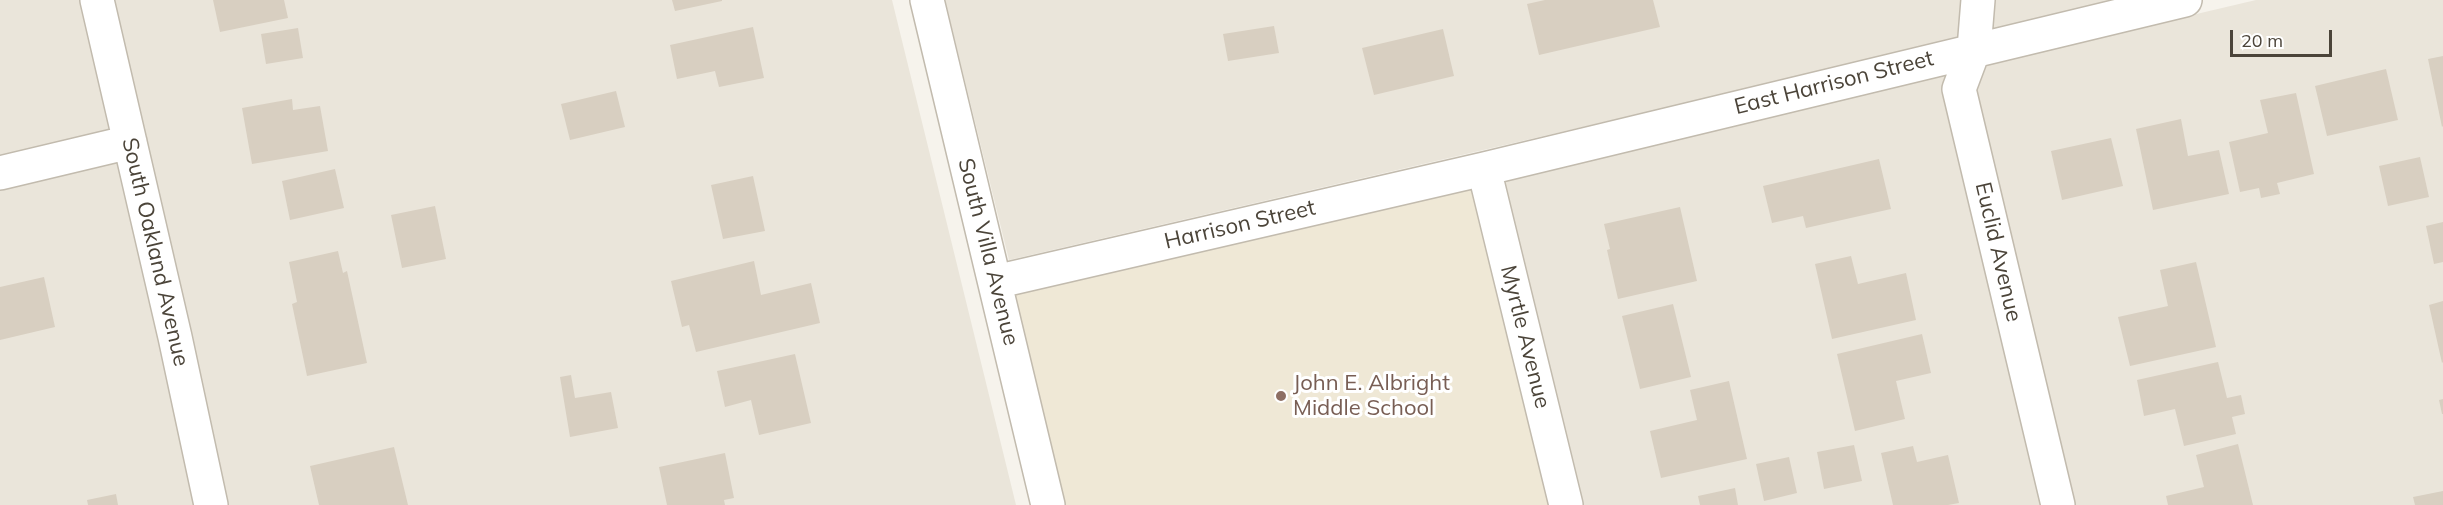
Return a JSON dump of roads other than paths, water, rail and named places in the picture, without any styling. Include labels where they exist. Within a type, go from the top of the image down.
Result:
[{"type":"street","name":"South Oakland Avenue","points":[[97,0],[175,337],[211,505]]},
{"type":"street","name":"South Villa Avenue","points":[[927,0],[1048,505]]},
{"type":"street","name":"Euclid Avenue","points":[[1978,0],[1974,49],[1959,90],[2058,505]]},
{"type":"street","name":"East Harrison Street","points":[[1484,169],[1974,49],[2185,0]]},
{"type":"street","points":[[0,173],[130,142]]},
{"type":"street","name":"Harrison Street","points":[[995,282],[1484,169]]},
{"type":"street","name":"Myrtle Avenue","points":[[1484,169],[1566,505]]},
{"type":"place","name":"John E. Albright Middle School","points":[[1281,396]]}]
